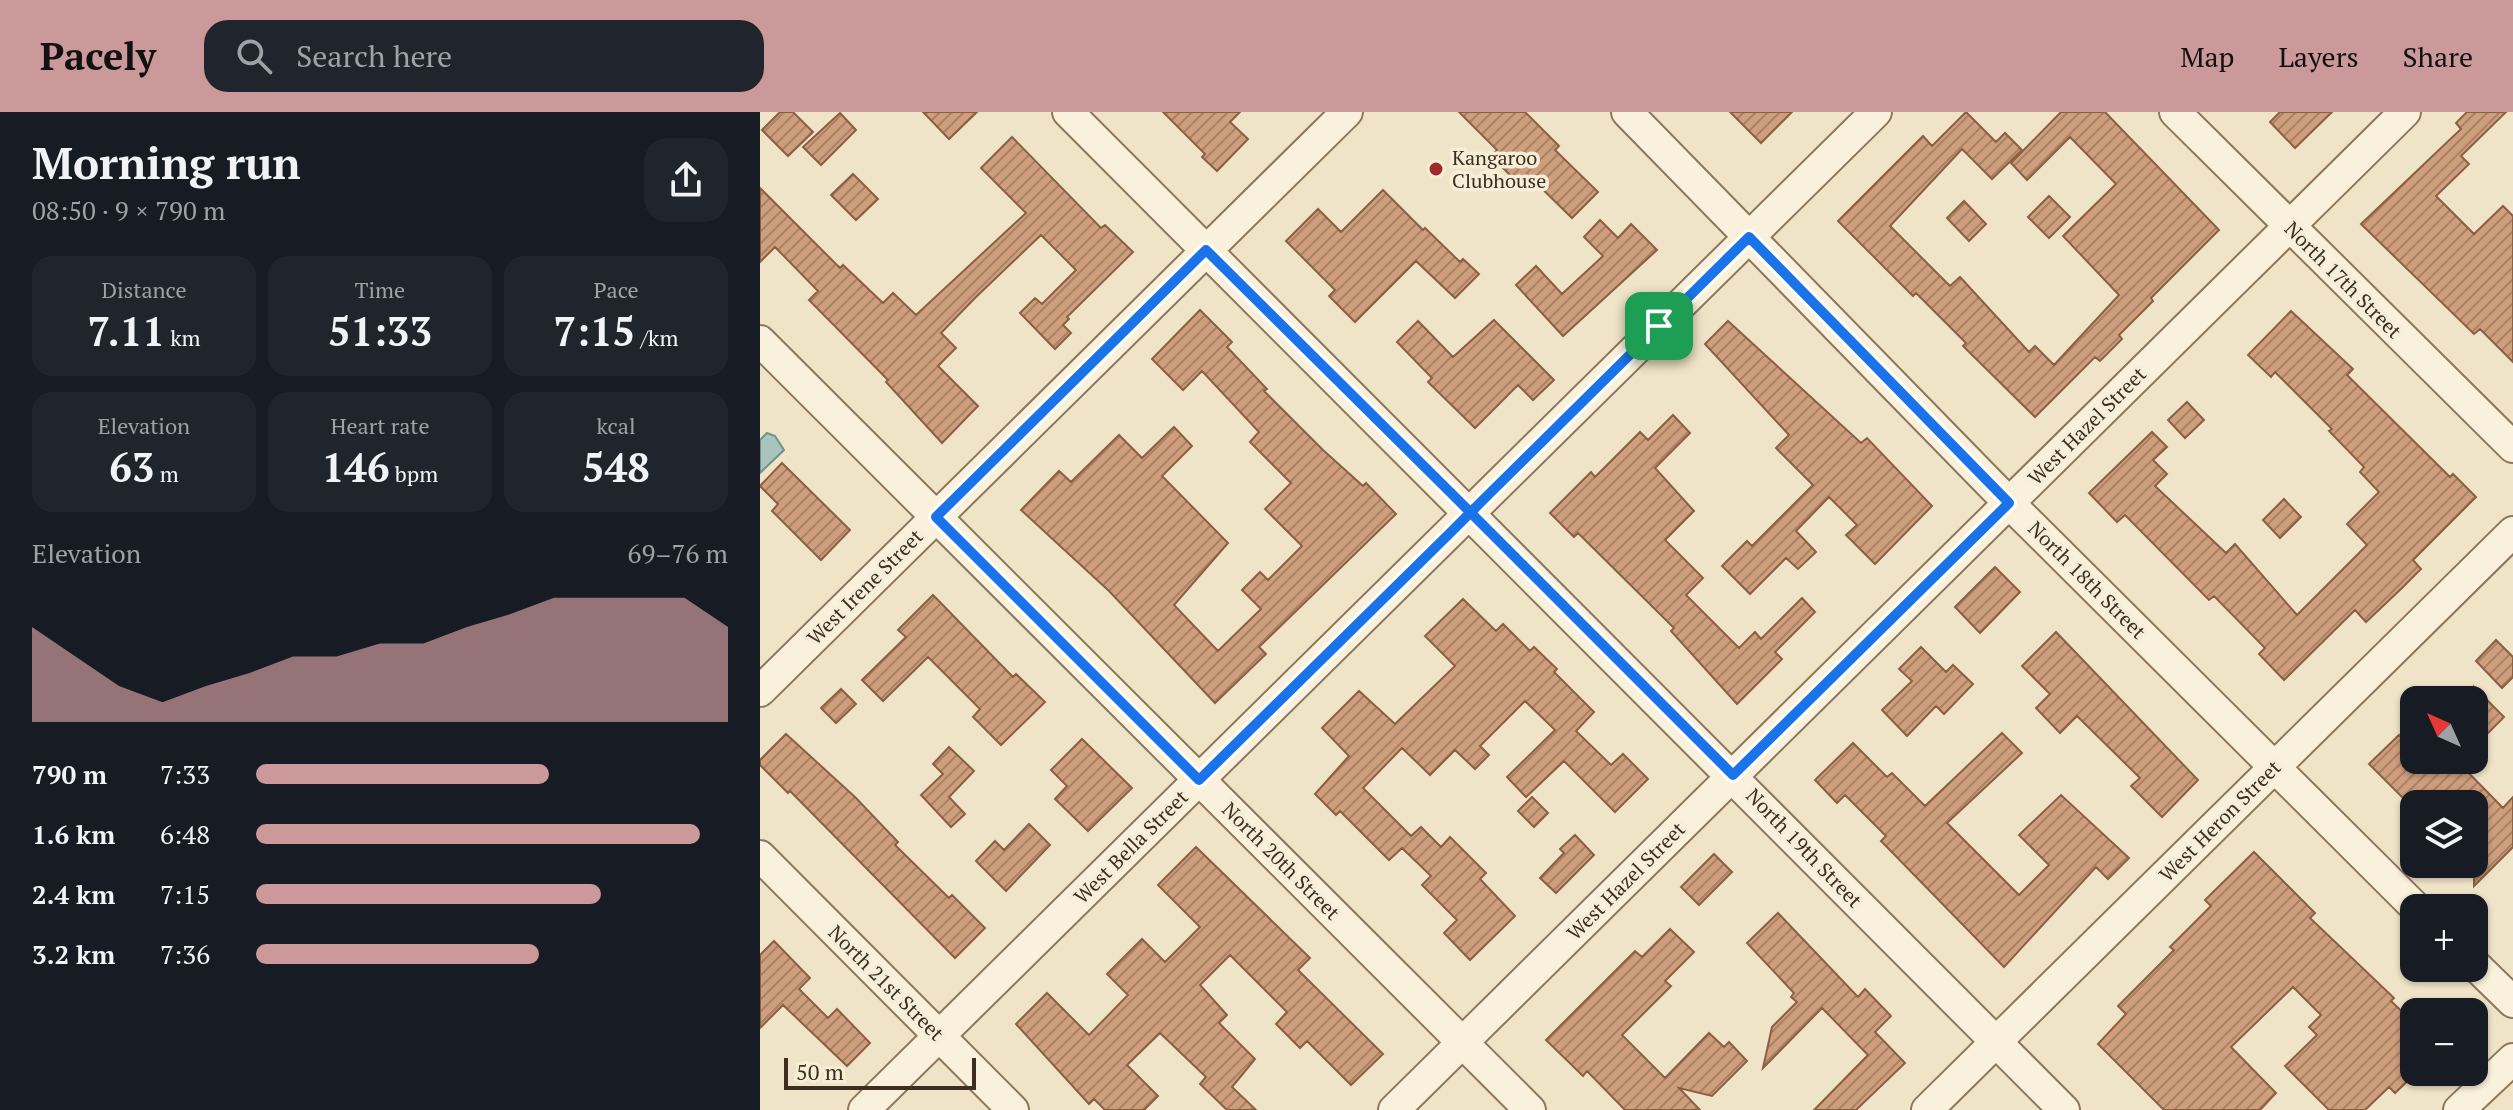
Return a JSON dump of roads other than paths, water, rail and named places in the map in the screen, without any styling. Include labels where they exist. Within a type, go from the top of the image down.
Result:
[{"type":"street","name":"North 19th Street","points":[[1068,112],[2064,1110]]},
{"type":"street","name":"West Irene Street","points":[[760,691],[1347,112]]},
{"type":"street","name":"North 18th Street","points":[[1627,112],[2009,503],[2402,894]]},
{"type":"street","name":"West Bella Street","points":[[864,1110],[1876,112]]},
{"type":"street","name":"North 17th Street","points":[[2175,112],[2513,447]]},
{"type":"street","name":"West Hazel Street","points":[[1394,1110],[2405,112]]},
{"type":"street","name":"North 20th Street","points":[[760,341],[1530,1110]]},
{"type":"street","name":"West Heron Street","points":[[1927,1110],[2513,532]]},
{"type":"street","name":"North 21st Street","points":[[760,856],[1013,1110]]},
{"type":"street","points":[[2488,978],[2513,1002]]},
{"type":"street","points":[[2459,1110],[2513,1059]]},
{"type":"water","points":[[767,433],[775,436],[784,450],[760,473],[760,440]]},
{"type":"place","name":"Kangaroo Clubhouse","points":[[1436,169]]}]
